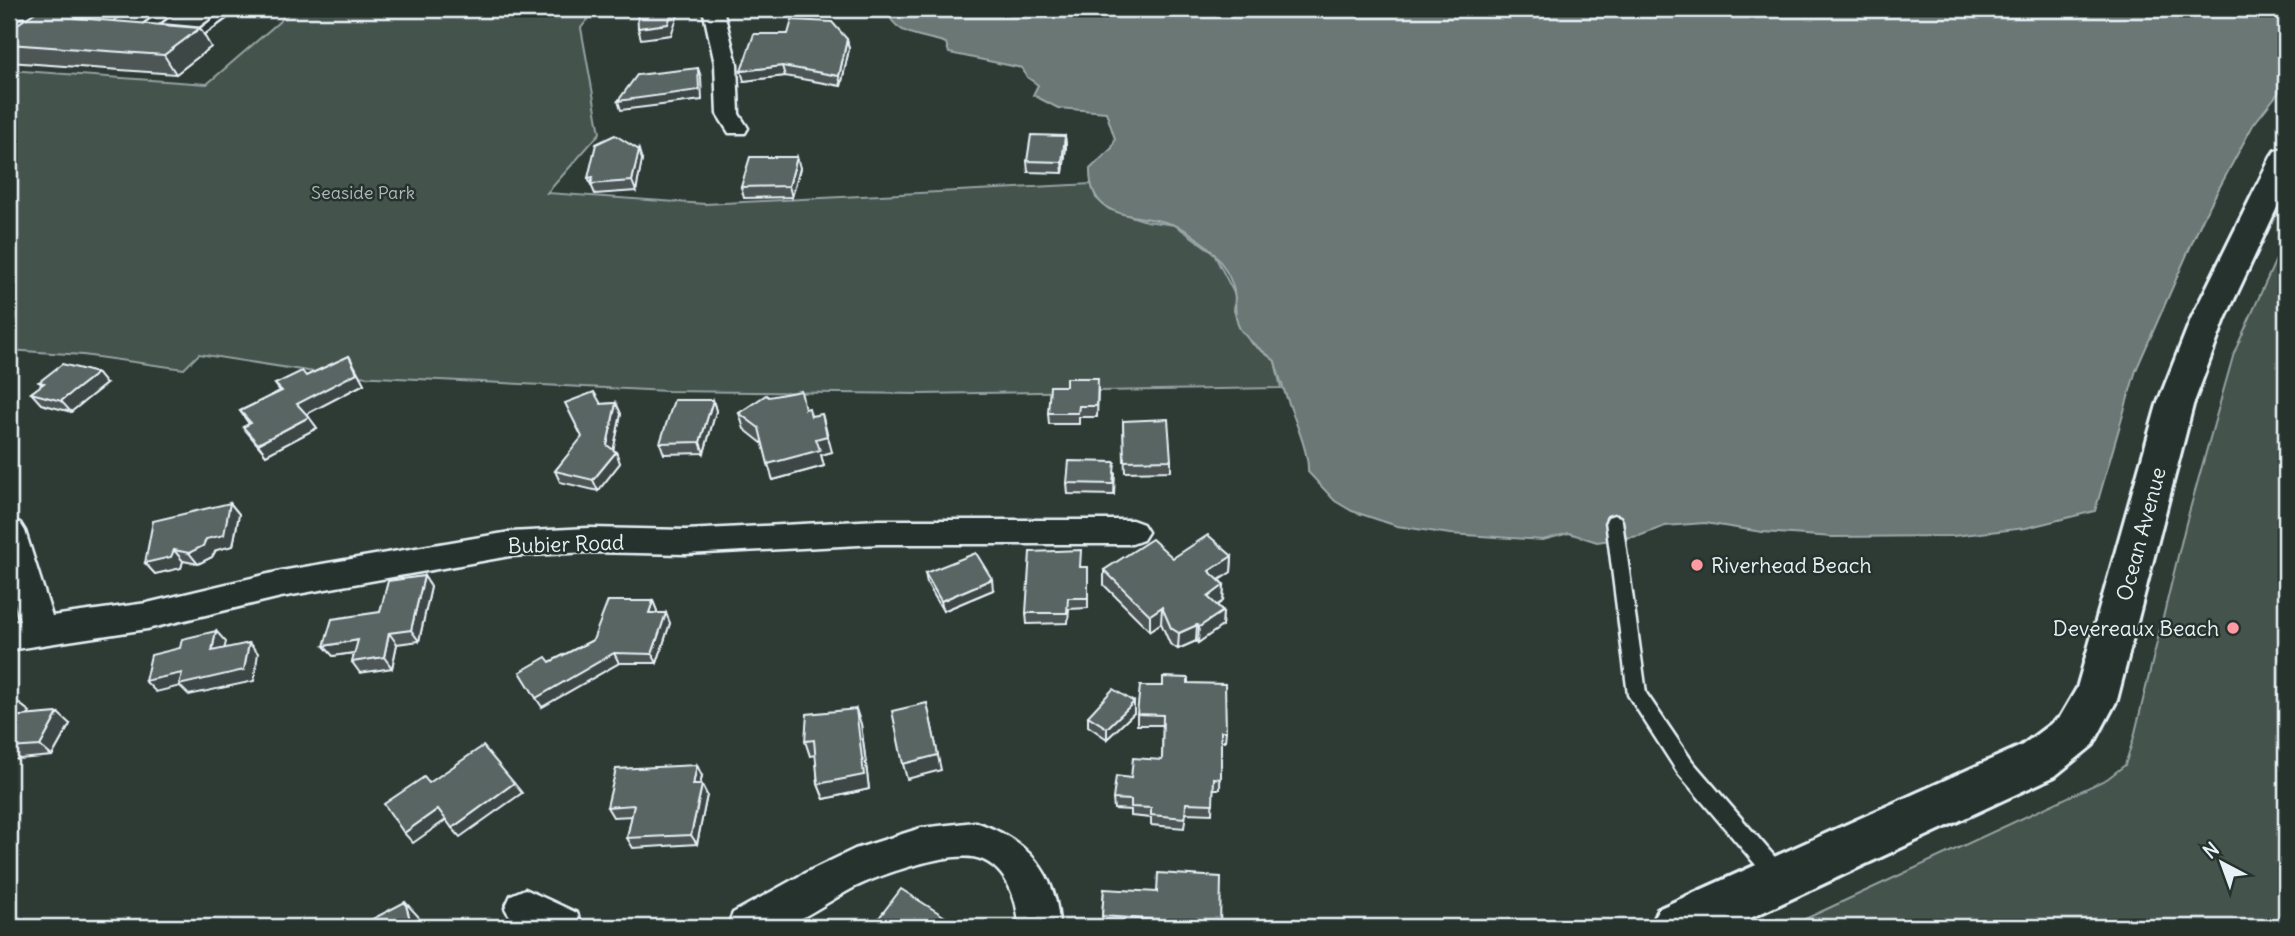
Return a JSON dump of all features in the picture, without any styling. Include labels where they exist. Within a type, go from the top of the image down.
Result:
[{"type":"main road","name":"Ocean Avenue","points":[[1675,927],[2038,761],[2067,743],[2085,723],[2099,688],[2175,405],[2208,319],[2286,157]]},
{"type":"street","points":[[713,9],[727,66],[725,100],[732,123],[737,128]]},
{"type":"street","points":[[9,531],[40,632]]},
{"type":"street","name":"Bubier Road","points":[[9,636],[147,616],[281,584],[510,544],[589,540],[686,542],[879,532],[1132,532]]},
{"type":"street","points":[[747,927],[830,880],[880,857],[920,845],[974,840],[1007,855],[1030,879],[1039,910],[1039,927]]},
{"type":"street","points":[[526,908],[563,927]]},
{"type":"lane","points":[[172,9],[147,27],[202,32],[233,9]]},
{"type":"lane","points":[[9,15],[51,10],[30,25]]},
{"type":"lane","points":[[1614,521],[1637,695],[1685,767],[1780,879]]},
{"type":"green space","name":"Seaside Park","points":[[294,9],[596,9],[581,28],[600,133],[547,193],[705,204],[1092,184],[1096,198],[1109,209],[1146,221],[1175,225],[1213,252],[1235,295],[1234,311],[1250,342],[1275,361],[1281,388],[921,394],[668,391],[333,375],[199,354],[184,369],[83,355],[9,350],[9,70],[207,84]]},
{"type":"green space","points":[[2286,237],[2286,927],[1788,927],[2107,779],[2125,765],[2186,523],[2234,353]]},
{"type":"shaded area","points":[[886,9],[2286,9],[2286,83],[2253,125],[2203,218],[2136,370],[2095,511],[2026,528],[1953,536],[1833,537],[1762,532],[1705,523],[1665,526],[1639,536],[1597,542],[1569,533],[1543,540],[1450,534],[1397,526],[1352,511],[1335,501],[1308,472],[1305,448],[1275,361],[1240,329],[1236,317],[1234,290],[1217,257],[1180,227],[1120,213],[1098,200],[1092,187],[1090,169],[1112,148],[1115,139],[1106,112],[1058,108],[1033,95],[1038,85],[1027,77],[1022,68],[949,53],[946,43],[903,30],[890,18]]},
{"type":"building","points":[[40,9],[90,9],[76,18],[200,28],[164,55],[9,44],[9,30]]},
{"type":"building","points":[[637,9],[673,9],[668,24],[638,28]]},
{"type":"building","points":[[792,20],[832,22],[847,39],[839,76],[782,66],[741,71],[754,34],[788,34]]},
{"type":"building","points":[[698,68],[699,90],[618,101],[637,75]]},
{"type":"building","points":[[615,135],[639,150],[632,181],[591,184],[593,177],[588,178],[596,144]]},
{"type":"building","points":[[1031,135],[1065,136],[1062,162],[1027,161]]},
{"type":"building","points":[[750,157],[797,157],[789,186],[741,187]]},
{"type":"building","points":[[349,356],[357,373],[297,404],[309,417],[258,444],[243,427],[251,423],[240,411],[282,391],[275,384],[302,371],[306,376]]},
{"type":"building","points":[[62,364],[97,373],[61,401],[31,393],[44,383],[39,382]]},
{"type":"building","points":[[1066,378],[1098,378],[1097,406],[1079,406],[1078,413],[1048,413],[1050,386],[1066,386]]},
{"type":"building","points":[[801,391],[805,409],[809,408],[811,416],[822,414],[827,436],[816,439],[820,450],[768,464],[759,428],[739,413],[766,395],[769,397]]},
{"type":"building","points":[[594,392],[601,404],[616,403],[607,445],[616,452],[593,480],[555,471],[582,437],[565,403]]},
{"type":"building","points":[[674,400],[713,400],[700,442],[660,443]]},
{"type":"building","points":[[1168,419],[1171,460],[1124,461],[1123,421]]},
{"type":"building","points":[[1069,461],[1115,462],[1113,484],[1067,483]]},
{"type":"building","points":[[230,503],[224,535],[206,539],[203,546],[189,553],[174,550],[171,557],[145,563],[153,521]]},
{"type":"building","points":[[1208,535],[1232,556],[1209,571],[1224,585],[1208,597],[1223,611],[1199,627],[1197,625],[1179,633],[1171,628],[1162,607],[1150,615],[1104,570],[1152,539],[1173,558]]},
{"type":"building","points":[[1081,550],[1080,567],[1088,567],[1088,598],[1068,598],[1067,613],[1026,613],[1030,552]]},
{"type":"building","points":[[976,553],[992,579],[941,601],[925,573]]},
{"type":"building","points":[[424,576],[411,630],[389,633],[384,657],[352,662],[358,640],[324,646],[332,619],[380,612],[388,581]]},
{"type":"building","points":[[608,601],[653,601],[649,613],[666,613],[652,654],[614,653],[536,698],[520,672],[546,657],[550,662],[593,640]]},
{"type":"building","points":[[216,631],[212,651],[249,643],[244,670],[179,685],[182,673],[145,681],[151,655],[180,648],[182,639]]},
{"type":"building","points":[[1163,677],[1188,678],[1188,683],[1225,684],[1226,731],[1221,731],[1221,779],[1214,778],[1213,804],[1186,803],[1185,818],[1151,815],[1151,808],[1131,807],[1131,800],[1113,799],[1116,776],[1131,778],[1133,758],[1162,760],[1163,715],[1137,714],[1140,686],[1163,686]]},
{"type":"building","points":[[1113,689],[1134,702],[1107,728],[1088,716]]},
{"type":"building","points":[[9,702],[17,702],[9,717]]},
{"type":"building","points":[[927,703],[938,755],[903,764],[892,711]]},
{"type":"building","points":[[856,709],[864,775],[818,784],[814,740],[805,741],[807,714]]},
{"type":"building","points":[[58,713],[40,746],[9,748],[9,717]]},
{"type":"building","points":[[483,746],[514,783],[452,828],[438,809],[404,833],[384,804],[424,777],[429,783]]},
{"type":"building","points":[[697,765],[693,785],[702,785],[691,835],[627,838],[634,805],[607,807],[616,769]]},
{"type":"building","points":[[1158,873],[1221,877],[1220,927],[1158,927],[1158,920],[1102,916],[1104,889],[1157,892]]},
{"type":"building","points":[[901,889],[961,927],[872,927]]},
{"type":"building","points":[[405,902],[412,927],[359,927],[359,926]]},
{"type":"place","name":"Riverhead Beach","points":[[1697,565]]},
{"type":"place","name":"Devereaux Beach","points":[[2233,628]]}]
